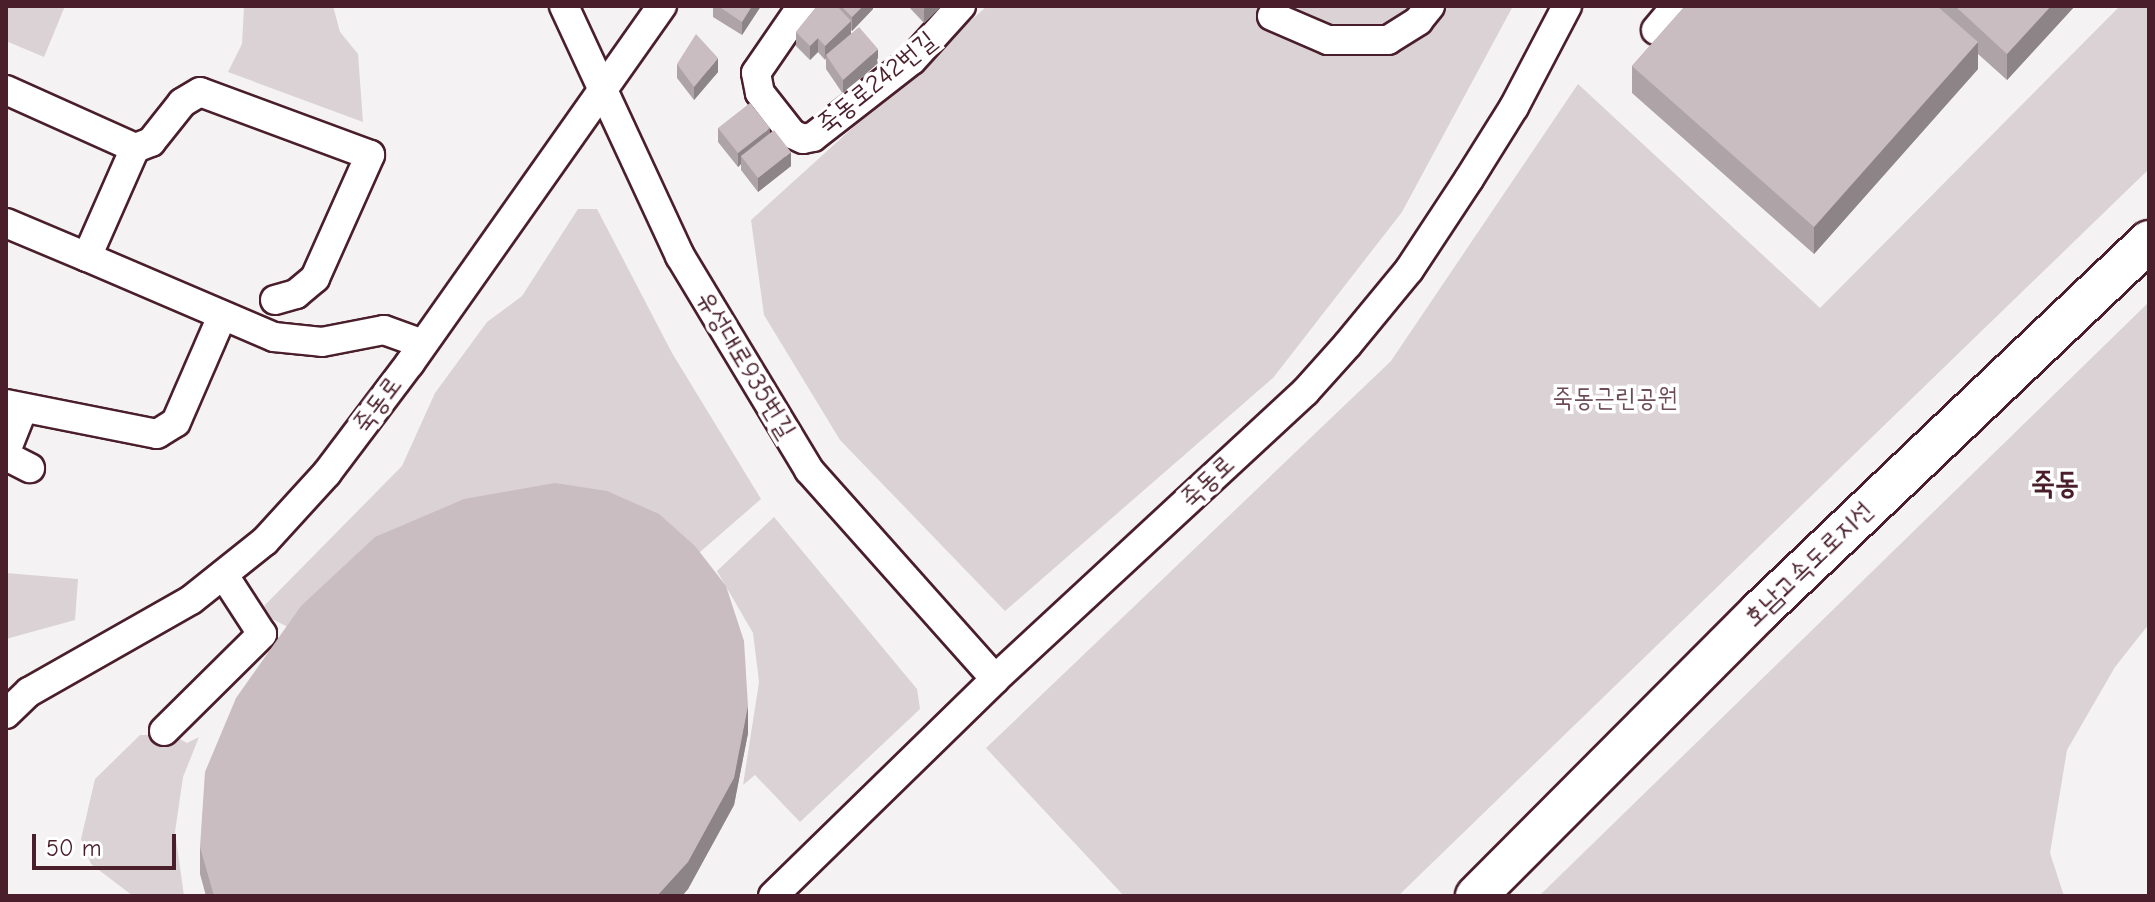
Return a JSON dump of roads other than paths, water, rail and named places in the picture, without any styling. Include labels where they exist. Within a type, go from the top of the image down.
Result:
[{"type":"highway","name":"호남고속도로지선","points":[[1476,896],[1759,612],[2149,241]]},
{"type":"highway","name":"호남고속도로지선","points":[[1515,896],[1779,630],[2149,277]]},
{"type":"street","name":"유성대로935번길","points":[[564,6],[605,85],[680,256],[809,470],[995,679]]},
{"type":"street","name":"죽동로","points":[[6,714],[29,692],[225,577],[327,473],[423,344],[662,6]]},
{"type":"street","name":"죽동로242번길","points":[[802,6],[756,73],[760,93],[792,134],[803,139],[813,137],[912,60],[961,6]]},
{"type":"street","points":[[1272,16],[1328,40],[1388,40],[1418,21],[1430,6]]},
{"type":"street","name":"죽동로","points":[[773,896],[995,679],[1305,392],[1348,344],[1409,270],[1469,179],[1514,107],[1567,6]]},
{"type":"street","points":[[1656,30],[1676,6]]},
{"type":"street","points":[[6,90],[135,148],[151,142],[182,103],[200,92],[370,155],[315,278],[296,294],[275,300]]},
{"type":"street","points":[[87,257],[135,148]]},
{"type":"street","points":[[6,223],[274,337],[322,342],[384,330],[423,344]]},
{"type":"street","points":[[14,458],[14,407],[157,434],[176,422],[222,316]]},
{"type":"street","points":[[164,731],[262,634],[225,577]]},
{"type":"district","name":"죽동","points":[[2055,484]]},
{"type":"park label","name":"죽동근린공원","points":[[1615,399]]}]
